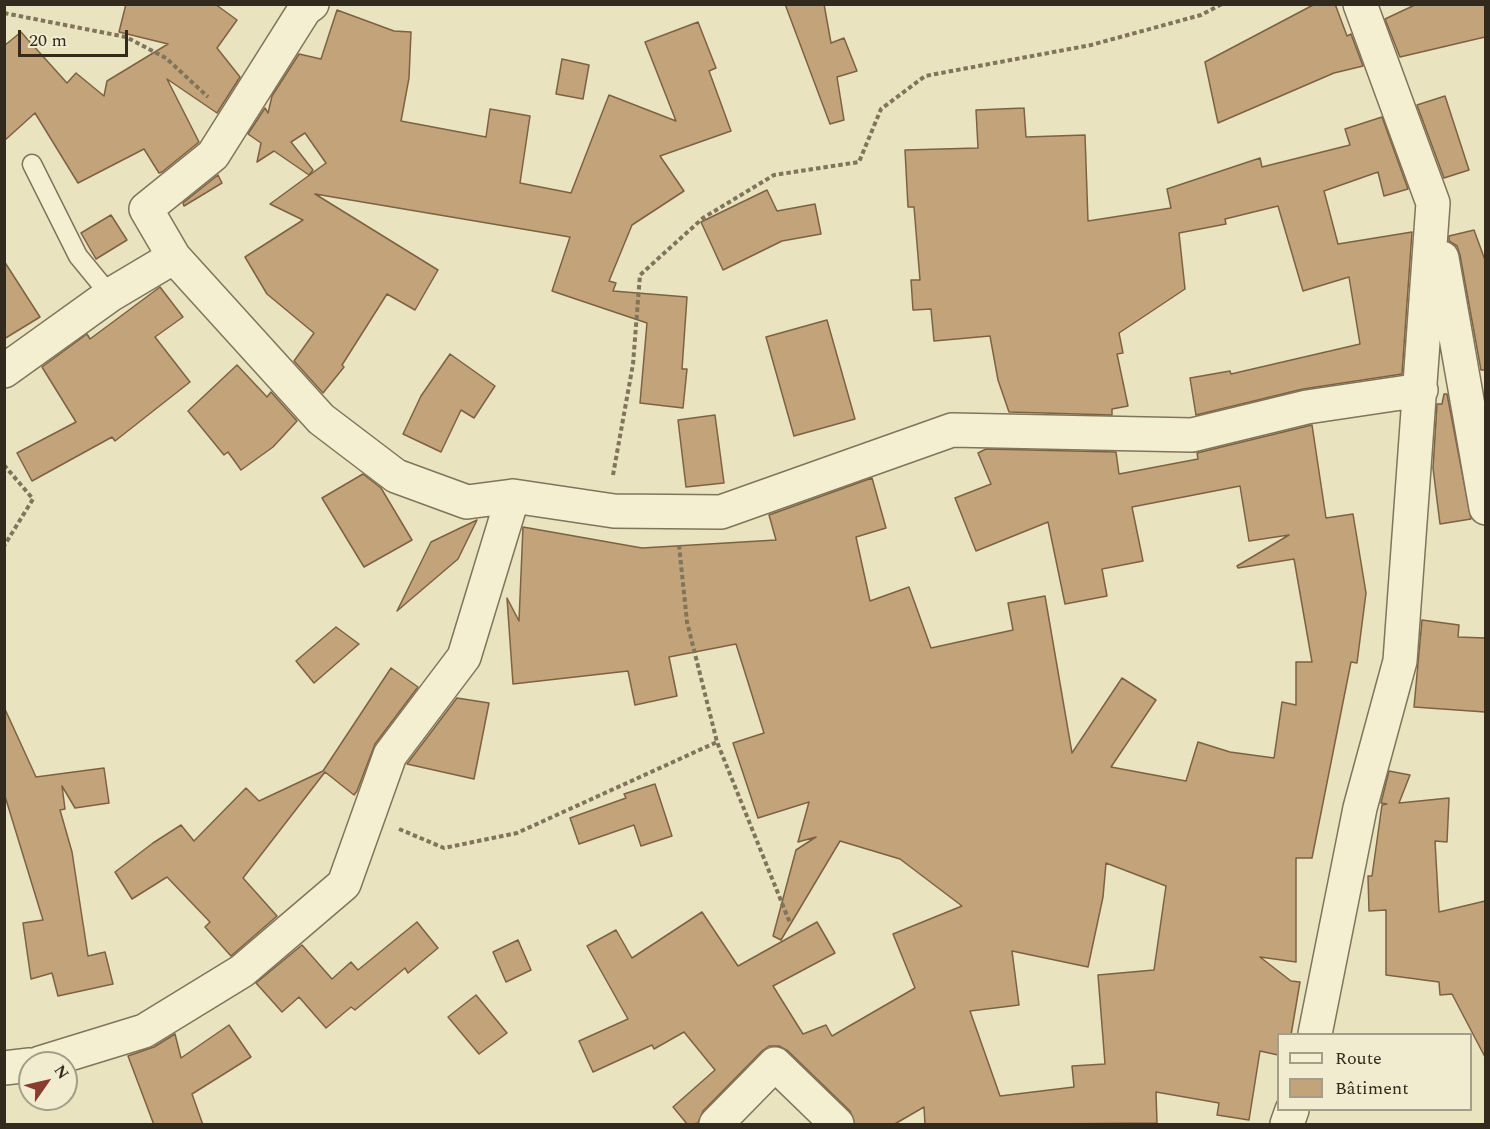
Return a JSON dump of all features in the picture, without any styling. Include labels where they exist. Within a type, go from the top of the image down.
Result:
[{"type":"street","points":[[312,4],[305,9],[213,155],[146,209],[174,257],[321,419],[396,476],[467,501],[513,495],[614,511],[722,512],[952,430],[1192,435],[1306,407],[1421,390]]},
{"type":"street","points":[[1360,4],[1433,203],[1485,508]]},
{"type":"street","points":[[1315,1033],[1360,808],[1400,661],[1433,203]]},
{"type":"street","points":[[4,371],[110,295],[174,257]]},
{"type":"street","points":[[78,1051],[144,1031],[242,971],[344,884],[390,755],[464,657],[513,495]]},
{"type":"street","points":[[716,1125],[775,1064],[837,1125]]},
{"type":"lane","points":[[32,164],[78,256],[110,295]]},
{"type":"path","points":[[614,511],[613,477],[633,364],[640,275],[703,218],[774,175],[859,162],[880,109],[925,76],[1091,45],[1201,15],[1222,4]]},
{"type":"path","points":[[4,13],[126,37],[166,58],[199,87],[231,125]]},
{"type":"path","points":[[4,465],[33,499],[4,546]]},
{"type":"path","points":[[675,512],[687,622],[717,742],[790,923]]},
{"type":"path","points":[[368,815],[444,848],[517,833],[717,742]]},
{"type":"building","points":[[126,4],[215,4],[237,20],[217,48],[240,77],[217,113],[167,79],[199,142],[162,172],[159,173],[144,149],[78,183],[35,113],[4,141],[4,46],[21,32],[67,83],[76,73],[104,96],[107,81],[168,44],[119,32]]},
{"type":"building","points":[[785,4],[824,4],[831,43],[844,38],[857,71],[837,77],[844,120],[830,124]]},
{"type":"building","points":[[1315,4],[1335,4],[1347,36],[1351,34],[1363,66],[1334,73],[1218,123],[1205,62]]},
{"type":"building","points":[[1417,4],[1485,4],[1485,37],[1400,57],[1385,19]]},
{"type":"building","points":[[337,10],[394,31],[411,32],[409,78],[401,121],[486,137],[490,109],[530,116],[520,183],[571,193],[609,95],[676,121],[645,42],[698,22],[716,68],[709,71],[731,131],[660,156],[684,191],[632,225],[609,281],[616,283],[613,291],[687,297],[682,369],[687,369],[683,408],[640,403],[647,323],[552,291],[570,237],[315,194],[438,270],[415,310],[387,294],[342,365],[344,367],[323,393],[294,361],[314,333],[267,294],[245,257],[303,220],[270,204],[326,163],[305,133],[291,142],[313,170],[309,175],[274,151],[257,162],[261,143],[248,134],[265,108],[268,113],[272,96],[299,54],[321,59]]},
{"type":"building","points":[[562,59],[589,65],[583,99],[556,94]]},
{"type":"building","points":[[1445,96],[1469,170],[1444,178],[1417,105]]},
{"type":"building","points":[[1024,108],[1026,137],[1085,135],[1088,221],[1171,208],[1167,189],[1260,158],[1262,167],[1350,145],[1345,129],[1382,117],[1408,189],[1384,196],[1378,172],[1324,191],[1338,244],[1412,232],[1402,374],[1303,389],[1196,415],[1190,378],[1230,371],[1231,374],[1360,344],[1349,277],[1303,291],[1278,206],[1225,219],[1226,224],[1179,233],[1185,289],[1119,333],[1123,353],[1117,354],[1128,406],[1112,409],[1112,415],[1009,412],[998,380],[990,336],[934,341],[931,309],[913,310],[911,280],[920,280],[914,207],[908,207],[905,150],[978,148],[976,110]]},
{"type":"building","points":[[218,175],[222,183],[184,206],[183,203]]},
{"type":"building","points":[[767,190],[777,211],[815,204],[821,234],[782,241],[723,270],[701,222]]},
{"type":"building","points":[[111,215],[127,240],[96,259],[81,233]]},
{"type":"building","points":[[1474,230],[1485,260],[1485,370],[1481,370],[1460,255],[1457,246],[1449,241],[1449,236]]},
{"type":"building","points":[[4,261],[40,317],[4,339]]},
{"type":"building","points":[[160,287],[183,317],[155,337],[190,382],[115,441],[112,437],[32,481],[17,453],[76,422],[42,367],[87,334],[90,339]]},
{"type":"building","points":[[827,320],[855,419],[794,436],[766,337]]},
{"type":"building","points":[[450,354],[495,386],[474,418],[461,410],[441,452],[403,434],[421,396]]},
{"type":"building","points":[[237,365],[267,397],[271,392],[297,421],[273,447],[241,470],[228,452],[224,455],[188,411]]},
{"type":"building","points":[[1444,394],[1447,394],[1471,519],[1440,524],[1433,468],[1437,404],[1442,404]]},
{"type":"building","points":[[715,415],[724,483],[686,487],[678,420]]},
{"type":"building","points":[[1312,425],[1326,518],[1353,514],[1366,593],[1357,663],[1351,662],[1312,858],[1296,858],[1296,962],[1260,957],[1291,981],[1300,982],[1291,1033],[1277,1033],[1277,1055],[1260,1051],[1249,1120],[1217,1115],[1219,1103],[1156,1092],[1157,1123],[925,1125],[924,1107],[893,1125],[855,1125],[850,1111],[788,1051],[779,1046],[769,1046],[703,1111],[698,1123],[688,1125],[673,1107],[715,1070],[684,1032],[654,1049],[652,1045],[593,1072],[579,1041],[628,1019],[587,946],[616,930],[632,958],[702,912],[738,966],[817,922],[835,953],[773,986],[803,1034],[826,1025],[832,1036],[915,988],[893,934],[962,906],[900,859],[840,841],[781,940],[773,936],[796,850],[816,837],[798,842],[809,802],[758,818],[733,743],[764,733],[736,644],[669,657],[677,696],[635,705],[628,671],[513,684],[507,598],[519,621],[523,527],[642,548],[776,540],[769,515],[872,478],[886,528],[856,537],[870,601],[909,587],[931,648],[1013,630],[1008,603],[1045,596],[1072,753],[1122,678],[1156,700],[1111,767],[1186,781],[1198,742],[1230,752],[1274,758],[1282,702],[1296,705],[1296,662],[1312,662],[1294,559],[1238,568],[1237,566],[1289,535],[1249,541],[1240,486],[1132,507],[1143,561],[1102,569],[1107,596],[1065,604],[1048,522],[976,551],[955,498],[991,484],[978,453],[986,449],[1116,452],[1119,474],[1198,459],[1197,453]],"holes":[[[1106,863],[1166,886],[1154,970],[1098,975],[1105,1064],[1072,1066],[1074,1087],[1000,1096],[970,1011],[1019,1005],[1012,951],[1088,967],[1103,897]]]},
{"type":"building","points":[[363,474],[381,488],[412,540],[364,567],[322,498]]},
{"type":"building","points":[[477,520],[458,559],[397,611],[431,542]]},
{"type":"building","points":[[1422,620],[1459,625],[1458,637],[1485,638],[1485,712],[1414,707]]},
{"type":"building","points":[[336,627],[359,644],[314,683],[296,661]]},
{"type":"building","points":[[391,668],[418,687],[375,744],[357,791],[354,795],[325,772],[243,878],[277,916],[231,956],[205,927],[210,922],[167,877],[132,899],[115,872],[153,843],[181,825],[194,841],[246,788],[259,801],[323,771]]},
{"type":"building","points":[[457,698],[489,703],[474,779],[407,764]]},
{"type":"building","points":[[4,707],[36,777],[104,768],[109,803],[75,808],[62,786],[65,809],[60,810],[72,852],[88,956],[105,952],[113,984],[58,996],[52,973],[31,979],[23,923],[43,920],[4,793]]},
{"type":"building","points":[[1389,771],[1410,775],[1399,803],[1449,798],[1447,842],[1435,841],[1439,912],[1485,901],[1485,1057],[1452,994],[1440,995],[1439,982],[1386,975],[1386,910],[1369,911],[1368,876],[1372,876],[1382,805],[1387,804],[1381,803]]},
{"type":"building","points":[[655,784],[672,836],[641,846],[634,825],[579,844],[570,818],[626,798],[624,794]]},
{"type":"building","points":[[417,922],[438,948],[408,973],[405,968],[355,1010],[351,1007],[326,1028],[299,997],[282,1012],[256,983],[302,945],[332,979],[351,962],[358,970]]},
{"type":"building","points":[[518,940],[531,970],[506,982],[493,952]]},
{"type":"building","points":[[476,995],[507,1033],[479,1054],[448,1017]]},
{"type":"building","points":[[229,1025],[251,1057],[192,1094],[203,1125],[154,1125],[128,1056],[154,1047],[175,1034],[181,1058]]}]
